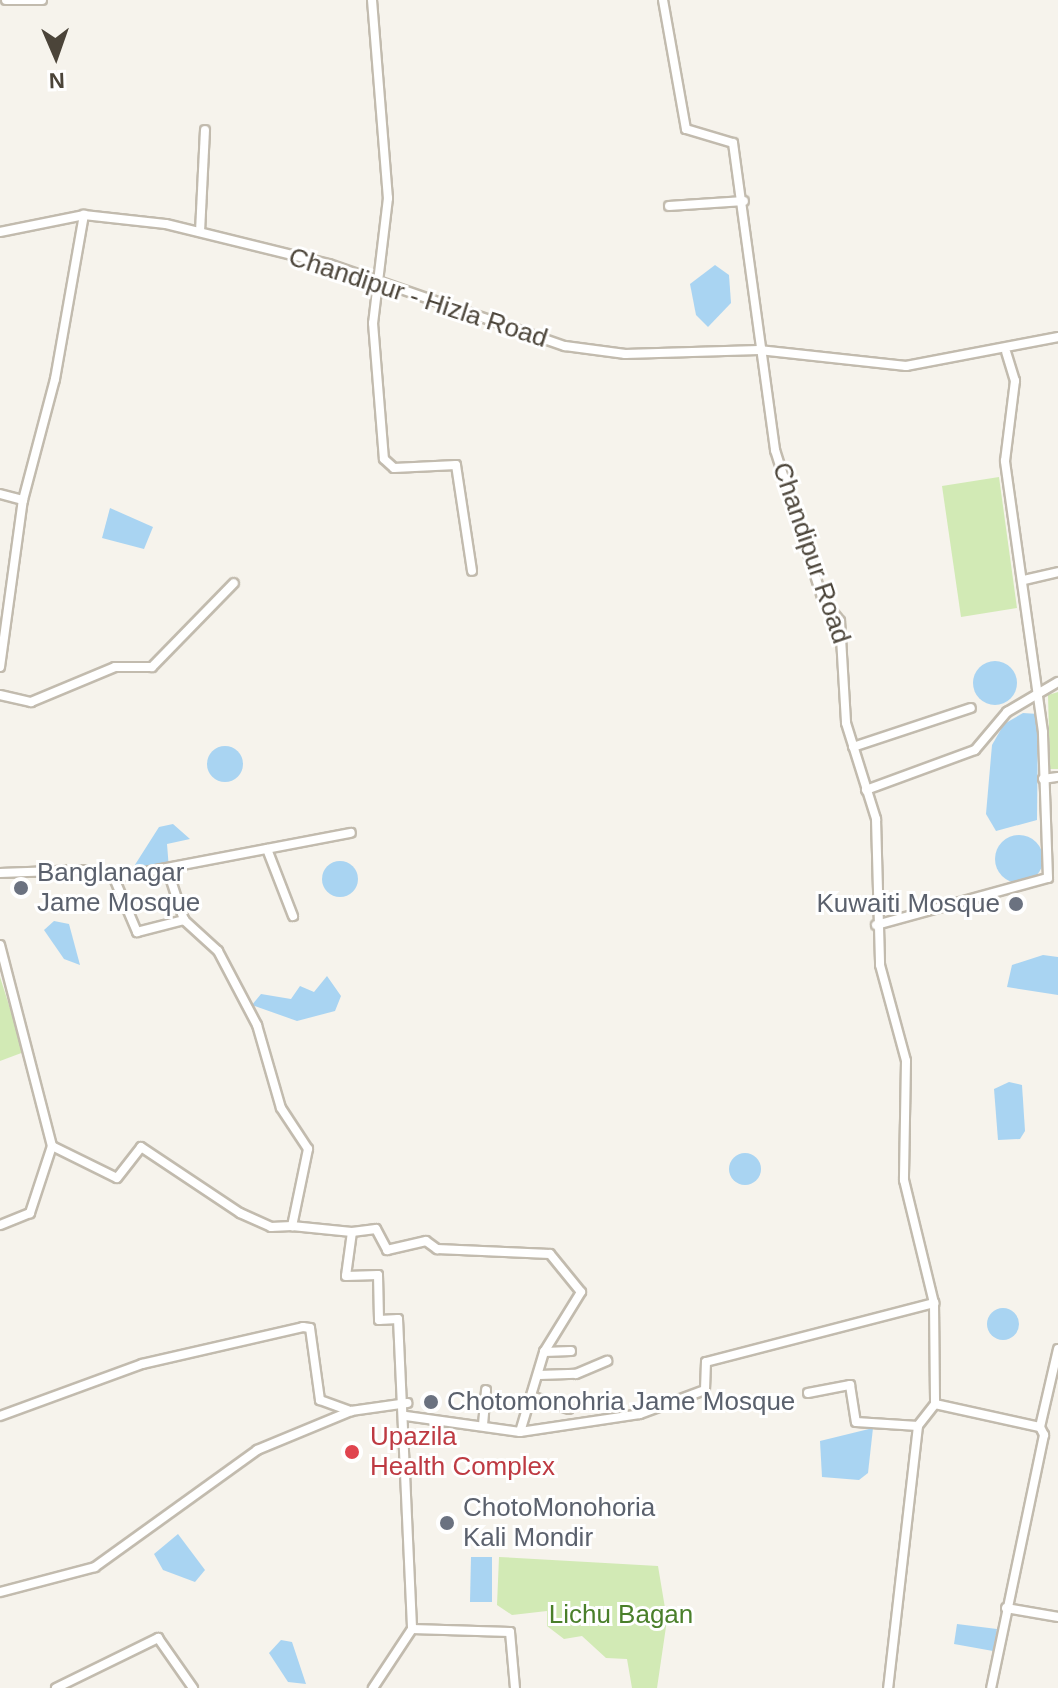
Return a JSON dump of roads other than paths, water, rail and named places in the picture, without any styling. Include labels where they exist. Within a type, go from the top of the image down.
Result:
[{"type":"street","points":[[6,0],[42,0]]},
{"type":"street","points":[[372,0],[388,198],[383,287],[373,323],[384,459],[394,468],[456,465],[472,571]]},
{"type":"street","name":"Chandipur Road","points":[[663,0],[686,129],[733,143],[744,201],[759,350],[796,527],[823,600],[840,621],[853,747],[876,819],[876,925],[906,1061],[904,1180],[934,1303],[935,1404]]},
{"type":"street","points":[[200,232],[205,130]]},
{"type":"street","points":[[669,206],[744,201]]},
{"type":"street","points":[[0,667],[23,500],[55,379],[84,215]]},
{"type":"street","name":"Chandipur - Hizla Road","points":[[0,232],[84,215],[200,232],[329,264],[383,287],[565,346],[625,354],[759,350],[906,366],[1006,352],[1058,337]]},
{"type":"street","points":[[876,925],[1044,883],[1049,837],[1038,691],[1005,461],[1015,381],[1006,352]]},
{"type":"street","points":[[0,494],[23,500]]},
{"type":"street","points":[[1024,580],[1058,572]]},
{"type":"street","points":[[0,695],[31,702],[115,667],[152,667],[234,583]]},
{"type":"street","points":[[866,790],[975,750],[1007,712],[1058,682]]},
{"type":"street","points":[[853,747],[971,708]]},
{"type":"street","points":[[1043,779],[1058,777]]},
{"type":"street","points":[[0,873],[83,870],[114,878],[168,871],[351,833]]},
{"type":"street","points":[[267,849],[293,916]]},
{"type":"street","points":[[168,871],[184,920],[203,931],[236,982],[281,1108],[308,1149],[292,1226]]},
{"type":"street","points":[[114,878],[137,932],[184,920]]},
{"type":"street","points":[[0,945],[1,959],[52,1146],[30,1213],[0,1225]]},
{"type":"street","points":[[52,1146],[117,1178],[141,1147],[240,1213],[271,1227],[352,1232],[376,1229],[387,1250],[426,1241],[437,1249],[550,1254],[581,1292],[544,1352],[520,1432]]},
{"type":"street","points":[[352,1232],[346,1276],[378,1275],[379,1320],[398,1319],[407,1403],[412,1629],[373,1688]]},
{"type":"street","points":[[406,1416],[520,1432],[669,1406],[705,1390],[706,1362],[934,1303]]},
{"type":"street","points":[[0,1416],[142,1364],[303,1327],[310,1328],[320,1400],[351,1411]]},
{"type":"street","points":[[991,1688],[1040,1427],[1058,1349]]},
{"type":"street","points":[[544,1352],[571,1351]]},
{"type":"street","points":[[539,1375],[576,1374],[607,1361]]},
{"type":"street","points":[[808,1393],[850,1385],[856,1422],[918,1426]]},
{"type":"street","points":[[483,1425],[486,1390]]},
{"type":"street","points":[[531,1396],[569,1409]]},
{"type":"street","points":[[0,1592],[95,1567],[257,1450],[351,1411],[407,1403]]},
{"type":"street","points":[[888,1688],[918,1426],[935,1404],[1040,1427]]},
{"type":"street","points":[[1006,1608],[1058,1617]]},
{"type":"street","points":[[412,1629],[510,1632],[515,1688]]},
{"type":"street","points":[[56,1688],[158,1638],[193,1688]]},
{"type":"water","points":[[715,265],[729,275],[731,303],[708,327],[696,315],[690,284]]},
{"type":"water","points":[[110,508],[153,527],[144,549],[102,538]]},
{"type":"water","points":[[995,661],[1011,667],[1017,683],[1011,699],[995,705],[979,699],[973,683],[979,667]]},
{"type":"water","points":[[1023,713],[1038,714],[1037,820],[996,831],[986,814],[992,745],[1004,724]]},
{"type":"water","points":[[225,746],[238,751],[243,764],[238,777],[225,782],[212,777],[207,764],[212,751]]},
{"type":"water","points":[[173,824],[190,839],[167,844],[169,869],[131,871],[159,827]]},
{"type":"water","points":[[1019,835],[1036,842],[1043,859],[1036,876],[1019,883],[1002,876],[995,859],[1002,842]]},
{"type":"water","points":[[340,861],[353,866],[358,879],[353,892],[340,897],[327,892],[322,879],[327,866]]},
{"type":"water","points":[[54,921],[69,924],[80,965],[64,959],[44,930]]},
{"type":"water","points":[[1043,955],[1058,957],[1058,995],[1007,987],[1012,965]]},
{"type":"water","points":[[327,976],[341,996],[335,1011],[297,1021],[252,1005],[261,994],[291,999],[300,986],[314,992]]},
{"type":"water","points":[[1009,1082],[1022,1085],[1025,1131],[1020,1139],[998,1140],[994,1089]]},
{"type":"water","points":[[745,1153],[757,1157],[761,1169],[757,1181],[745,1185],[733,1181],[729,1169],[733,1157]]},
{"type":"water","points":[[1003,1308],[1014,1313],[1019,1324],[1014,1335],[1003,1340],[992,1335],[987,1324],[992,1313]]},
{"type":"water","points":[[873,1428],[868,1473],[859,1480],[822,1477],[820,1441]]},
{"type":"water","points":[[178,1534],[205,1570],[195,1582],[163,1570],[154,1554]]},
{"type":"water","points":[[471,1557],[492,1557],[492,1602],[470,1602]]},
{"type":"water","points":[[957,1624],[997,1629],[993,1651],[954,1644]]},
{"type":"water","points":[[281,1640],[292,1642],[306,1684],[288,1682],[269,1653]]},
{"type":"place","name":"Banglanagar Jame Mosque","points":[[21,888]]},
{"type":"place","name":"Kuwaiti Mosque","points":[[1016,904]]},
{"type":"place","name":"Chotomonohria Jame Mosque","points":[[431,1402]]},
{"type":"place","name":"Upazila Health Complex","points":[[352,1452]]},
{"type":"place","name":"ChotoMonohoria Kali Mondir","points":[[447,1523]]},
{"type":"park label","name":"Lichu Bagan","points":[[621,1615]]}]
